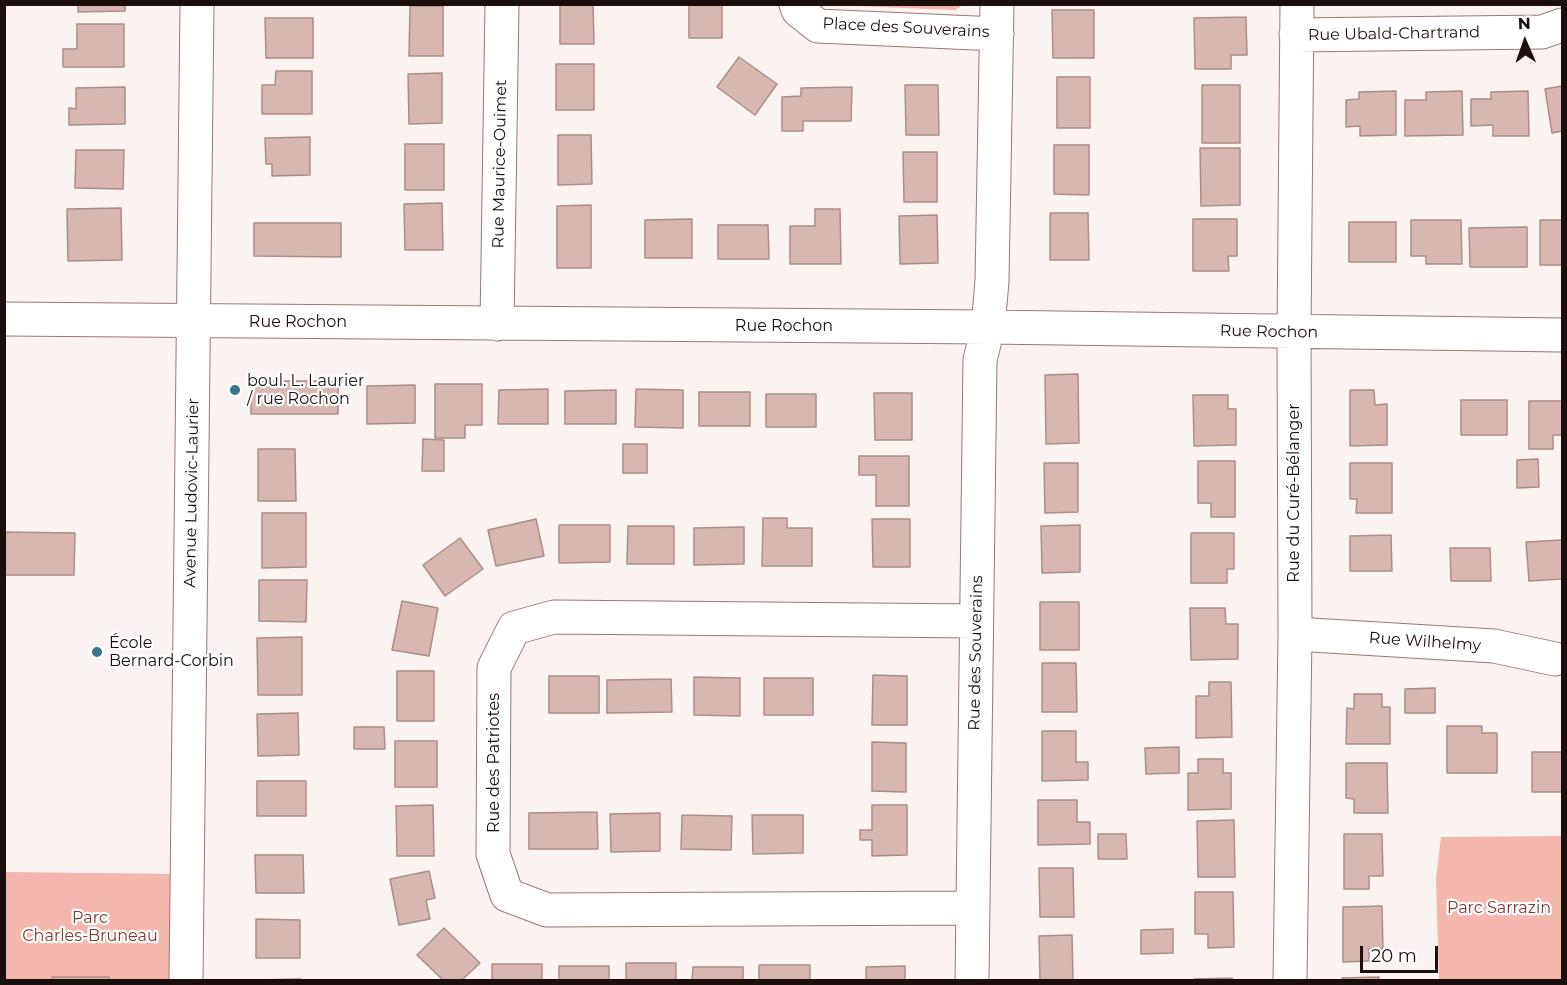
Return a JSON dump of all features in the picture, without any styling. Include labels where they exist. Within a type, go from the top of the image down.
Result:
[{"type":"street","name":"Avenue Ludovic-Laurier","points":[[186,981],[197,4]]},
{"type":"street","name":"Rue Maurice-Ouimet","points":[[497,324],[502,4]]},
{"type":"street","name":"Place des Souverains","points":[[796,4],[798,10],[818,26],[997,19]]},
{"type":"street","name":"Rue des Souverains","points":[[972,981],[980,360],[988,327],[992,281],[997,19]]},
{"type":"street","name":"Rue Ubald-Chartrand","points":[[1297,20],[1542,32],[1563,25]]},
{"type":"street","name":"Rue du Curé-Bélanger","points":[[1290,981],[1295,634],[1294,332],[1297,20]]},
{"type":"street","name":"Rue Rochon","points":[[4,319],[988,327],[1563,335]]},
{"type":"street","name":"Rue des Patriotes","points":[[973,908],[547,910],[507,895],[493,854],[494,668],[514,628],[554,617],[976,621]]},
{"type":"street","name":"Rue Wilhelmy","points":[[1295,634],[1494,646],[1555,659]]},
{"type":"green space","points":[[830,4],[963,5],[955,10]]},
{"type":"green space","name":"Parc Sarrazin","points":[[1562,836],[1562,980],[1439,980],[1436,879],[1441,837]]},
{"type":"green space","name":"Parc Charles-Bruneau","points":[[5,872],[186,874],[186,980],[5,980]]},
{"type":"building","points":[[78,4],[125,4],[125,11],[78,12]]},
{"type":"building","points":[[560,4],[593,4],[594,44],[560,44]]},
{"type":"building","points":[[689,4],[722,4],[722,38],[689,38]]},
{"type":"building","points":[[410,6],[443,6],[443,56],[409,56]]},
{"type":"building","points":[[1052,10],[1094,10],[1094,58],[1053,58]]},
{"type":"building","points":[[1246,17],[1247,55],[1231,55],[1231,69],[1195,69],[1194,18]]},
{"type":"building","points":[[265,18],[313,18],[313,58],[266,58]]},
{"type":"building","points":[[77,24],[124,24],[124,67],[63,67],[63,49],[77,49]]},
{"type":"building","points":[[739,57],[777,84],[755,115],[717,87]]},
{"type":"building","points":[[556,64],[594,64],[594,110],[556,110]]},
{"type":"building","points":[[276,71],[312,71],[312,114],[262,114],[262,85],[275,85]]},
{"type":"building","points":[[442,73],[442,123],[409,124],[408,74]]},
{"type":"building","points":[[1057,77],[1090,77],[1090,128],[1057,128]]},
{"type":"building","points":[[905,85],[938,85],[939,135],[906,135]]},
{"type":"building","points":[[1202,85],[1240,85],[1240,143],[1202,143]]},
{"type":"building","points":[[1562,86],[1562,131],[1552,133],[1545,89]]},
{"type":"building","points":[[125,87],[125,124],[69,125],[69,108],[76,109],[76,88]]},
{"type":"building","points":[[852,87],[851,121],[803,121],[803,131],[782,131],[782,97],[801,96],[801,88]]},
{"type":"building","points":[[1396,91],[1396,135],[1360,136],[1360,126],[1346,127],[1346,100],[1359,99],[1359,92]]},
{"type":"building","points":[[1462,91],[1463,135],[1405,136],[1405,100],[1426,100],[1426,92]]},
{"type":"building","points":[[1528,91],[1529,136],[1493,136],[1493,125],[1471,126],[1471,99],[1491,99],[1491,92]]},
{"type":"building","points":[[558,135],[591,135],[592,184],[558,185]]},
{"type":"building","points":[[310,137],[310,175],[272,176],[272,164],[266,164],[265,138]]},
{"type":"building","points":[[405,144],[444,144],[444,190],[405,190]]},
{"type":"building","points":[[1054,145],[1089,145],[1089,195],[1054,194]]},
{"type":"building","points":[[1200,148],[1240,148],[1240,205],[1201,206]]},
{"type":"building","points":[[76,150],[124,150],[123,189],[75,188]]},
{"type":"building","points":[[903,152],[937,152],[937,202],[904,202]]},
{"type":"building","points":[[442,203],[443,250],[405,250],[404,204]]},
{"type":"building","points":[[591,205],[591,268],[557,268],[557,206]]},
{"type":"building","points":[[121,208],[122,260],[68,261],[67,209]]},
{"type":"building","points":[[815,209],[840,209],[841,264],[790,264],[790,226],[815,226]]},
{"type":"building","points":[[1050,213],[1088,213],[1089,260],[1050,260]]},
{"type":"building","points":[[937,215],[938,263],[900,264],[899,216]]},
{"type":"building","points":[[692,219],[692,258],[645,258],[645,220]]},
{"type":"building","points":[[1193,219],[1237,219],[1237,256],[1228,256],[1229,271],[1193,271]]},
{"type":"building","points":[[1411,220],[1461,220],[1462,264],[1426,264],[1426,256],[1411,256]]},
{"type":"building","points":[[1540,220],[1562,220],[1562,265],[1540,265]]},
{"type":"building","points":[[1349,222],[1396,222],[1396,262],[1349,262]]},
{"type":"building","points":[[254,223],[341,223],[341,257],[254,256]]},
{"type":"building","points":[[718,225],[768,225],[769,259],[718,259]]},
{"type":"building","points":[[1527,227],[1527,267],[1470,267],[1469,228]]},
{"type":"building","points":[[1078,374],[1079,443],[1046,444],[1045,375]]},
{"type":"building","points":[[251,381],[338,381],[338,414],[251,414]]},
{"type":"building","points":[[435,384],[482,384],[482,425],[465,425],[465,438],[435,438]]},
{"type":"building","points":[[415,385],[415,423],[367,424],[367,386]]},
{"type":"building","points":[[548,389],[548,424],[498,424],[499,390]]},
{"type":"building","points":[[636,389],[683,390],[683,428],[635,427]]},
{"type":"building","points":[[616,390],[616,424],[565,424],[565,391]]},
{"type":"building","points":[[1350,390],[1374,390],[1375,405],[1387,404],[1387,445],[1350,446]]},
{"type":"building","points":[[699,392],[750,392],[750,426],[699,426]]},
{"type":"building","points":[[874,393],[912,393],[912,440],[875,440]]},
{"type":"building","points":[[766,394],[816,394],[816,427],[766,427]]},
{"type":"building","points":[[1193,395],[1228,395],[1228,409],[1236,409],[1236,445],[1194,446]]},
{"type":"building","points":[[1461,400],[1507,400],[1507,435],[1461,435]]},
{"type":"building","points":[[1529,401],[1562,401],[1562,435],[1553,435],[1553,449],[1529,449]]},
{"type":"building","points":[[423,439],[444,440],[444,471],[422,471]]},
{"type":"building","points":[[623,444],[647,444],[647,473],[623,473]]},
{"type":"building","points":[[258,449],[295,449],[296,501],[258,501]]},
{"type":"building","points":[[859,456],[909,456],[909,506],[876,506],[876,475],[859,475]]},
{"type":"building","points":[[1538,459],[1539,487],[1517,488],[1517,460]]},
{"type":"building","points":[[1198,461],[1235,461],[1235,517],[1211,517],[1211,503],[1198,503]]},
{"type":"building","points":[[1044,463],[1078,463],[1078,512],[1045,513]]},
{"type":"building","points":[[1350,463],[1392,463],[1392,513],[1356,513],[1357,499],[1350,499]]},
{"type":"building","points":[[262,513],[306,513],[306,567],[262,568]]},
{"type":"building","points":[[763,518],[787,518],[787,528],[812,528],[812,566],[762,566]]},
{"type":"building","points":[[536,519],[544,556],[496,566],[488,530]]},
{"type":"building","points":[[872,519],[910,519],[910,567],[873,567]]},
{"type":"building","points":[[559,525],[610,525],[610,562],[559,563]]},
{"type":"building","points":[[1080,525],[1080,572],[1042,573],[1041,526]]},
{"type":"building","points":[[628,526],[674,526],[674,564],[627,564]]},
{"type":"building","points":[[744,527],[744,564],[694,565],[694,528]]},
{"type":"building","points":[[4,532],[75,533],[74,575],[4,575]]},
{"type":"building","points":[[1191,533],[1234,533],[1234,569],[1227,569],[1227,583],[1191,583]]},
{"type":"building","points":[[1391,535],[1392,571],[1350,571],[1350,536]]},
{"type":"building","points":[[460,538],[483,569],[445,596],[423,565]]},
{"type":"building","points":[[1562,540],[1562,579],[1529,581],[1526,542]]},
{"type":"building","points":[[1450,548],[1490,548],[1491,581],[1451,581]]},
{"type":"building","points":[[259,580],[307,580],[306,622],[259,621]]},
{"type":"building","points":[[402,601],[438,608],[429,656],[392,650]]},
{"type":"building","points":[[1040,602],[1079,602],[1079,650],[1040,650]]},
{"type":"building","points":[[1190,608],[1225,608],[1226,624],[1238,624],[1238,659],[1191,660]]},
{"type":"building","points":[[302,637],[302,695],[258,695],[257,638]]},
{"type":"building","points":[[1042,663],[1076,663],[1077,712],[1042,712]]},
{"type":"building","points":[[397,671],[434,671],[434,721],[397,721]]},
{"type":"building","points":[[873,675],[907,676],[907,725],[872,725]]},
{"type":"building","points":[[549,676],[599,676],[599,713],[549,713]]},
{"type":"building","points":[[694,677],[740,678],[740,716],[694,715]]},
{"type":"building","points":[[764,678],[813,678],[813,715],[764,715]]},
{"type":"building","points":[[671,679],[672,712],[607,713],[607,680]]},
{"type":"building","points":[[1209,682],[1231,682],[1232,737],[1196,738],[1196,696],[1209,696]]},
{"type":"building","points":[[1435,688],[1435,713],[1405,713],[1405,689]]},
{"type":"building","points":[[1354,694],[1382,694],[1382,707],[1390,707],[1390,744],[1346,744],[1347,708],[1354,709]]},
{"type":"building","points":[[298,713],[299,755],[258,756],[257,714]]},
{"type":"building","points":[[1447,726],[1482,726],[1482,733],[1497,733],[1497,773],[1447,773]]},
{"type":"building","points":[[354,727],[384,727],[385,749],[354,749]]},
{"type":"building","points":[[1042,731],[1076,731],[1076,762],[1088,762],[1088,780],[1042,781]]},
{"type":"building","points":[[395,741],[437,741],[437,787],[395,787]]},
{"type":"building","points":[[872,742],[906,743],[906,792],[872,791]]},
{"type":"building","points":[[1179,747],[1179,773],[1146,774],[1145,748]]},
{"type":"building","points":[[1532,752],[1562,752],[1562,792],[1532,792]]},
{"type":"building","points":[[1198,759],[1223,759],[1223,773],[1231,773],[1231,809],[1188,810],[1188,773],[1198,773]]},
{"type":"building","points":[[1346,763],[1387,763],[1388,813],[1354,813],[1354,799],[1346,798]]},
{"type":"building","points":[[257,781],[306,781],[306,816],[257,816]]},
{"type":"building","points":[[1038,800],[1077,800],[1077,822],[1090,822],[1090,844],[1038,845]]},
{"type":"building","points":[[433,805],[434,856],[397,856],[396,806]]},
{"type":"building","points":[[872,805],[907,805],[907,855],[872,856],[872,840],[860,840],[860,830],[872,830]]},
{"type":"building","points":[[597,812],[598,849],[529,849],[529,813]]},
{"type":"building","points":[[660,813],[660,851],[611,852],[610,814]]},
{"type":"building","points":[[682,815],[732,816],[731,850],[681,849]]},
{"type":"building","points":[[752,815],[803,815],[803,853],[753,854]]},
{"type":"building","points":[[1234,820],[1235,877],[1198,877],[1197,821]]},
{"type":"building","points":[[1098,834],[1126,834],[1127,859],[1098,859]]},
{"type":"building","points":[[1344,834],[1382,834],[1383,876],[1369,876],[1369,889],[1344,889]]},
{"type":"building","points":[[255,855],[303,855],[304,893],[256,893]]},
{"type":"building","points":[[1039,868],[1073,868],[1074,917],[1040,917]]},
{"type":"building","points":[[429,871],[435,898],[426,900],[430,919],[399,925],[390,879]]},
{"type":"building","points":[[1195,892],[1233,892],[1234,947],[1208,948],[1208,934],[1195,934]]},
{"type":"building","points":[[1382,906],[1383,949],[1369,949],[1369,961],[1343,962],[1343,907]]},
{"type":"building","points":[[256,919],[300,920],[300,958],[256,958]]},
{"type":"building","points":[[444,928],[480,963],[462,980],[443,980],[417,955]]},
{"type":"building","points":[[1173,929],[1173,953],[1141,954],[1141,930]]},
{"type":"building","points":[[1072,935],[1073,980],[1040,980],[1039,936]]},
{"type":"building","points":[[626,963],[676,963],[676,980],[626,980]]},
{"type":"building","points":[[492,964],[542,964],[542,980],[492,980]]},
{"type":"building","points":[[759,965],[810,965],[810,980],[759,980]]},
{"type":"building","points":[[559,966],[609,966],[609,980],[559,980]]},
{"type":"building","points":[[905,966],[905,980],[866,980],[866,967]]},
{"type":"building","points":[[693,967],[743,967],[743,980],[692,980]]},
{"type":"building","points":[[52,977],[109,977],[109,980],[52,980]]},
{"type":"building","points":[[1379,977],[1379,980],[1342,980],[1342,978]]},
{"type":"building","points":[[1232,978],[1233,980],[1194,980],[1194,979]]},
{"type":"place","name":"boul. L. Laurier / rue Rochon","points":[[235,390]]},
{"type":"place","name":"École Bernard-Corbin","points":[[97,652]]}]
